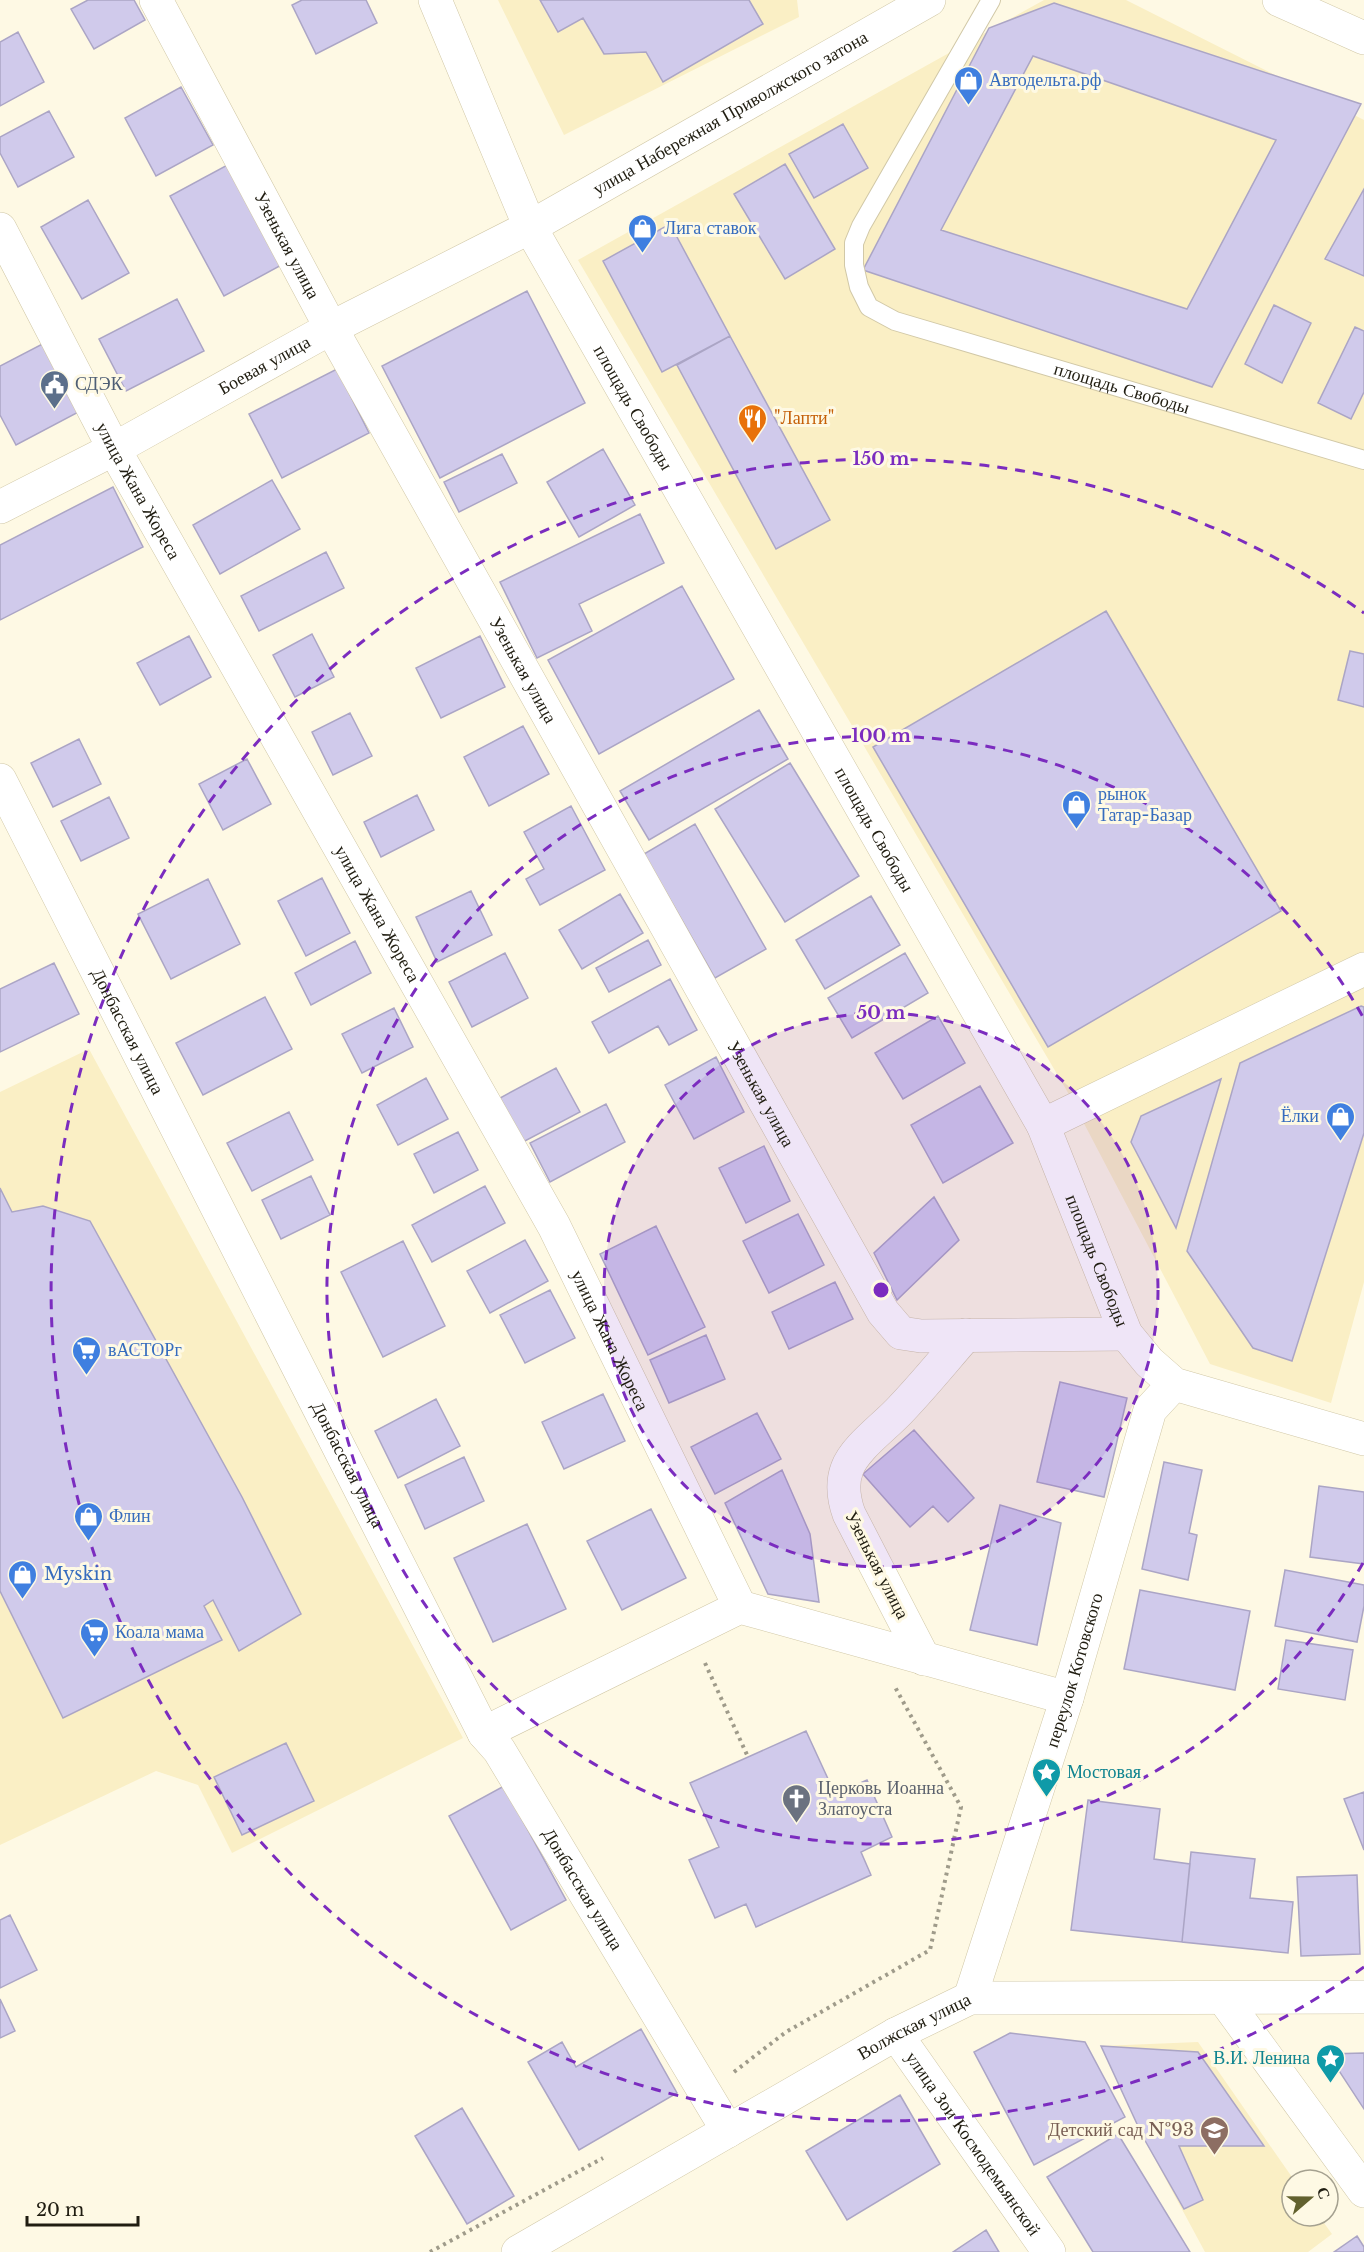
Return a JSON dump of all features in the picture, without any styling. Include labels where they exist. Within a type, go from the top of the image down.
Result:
[{"type":"street","name":"Узенькая улица","points":[[156,0],[330,328],[883,1312],[901,1333],[921,1336],[966,1335]]},
{"type":"street","name":"площадь Свободы","points":[[435,0],[530,227],[1043,1125],[1126,1334],[1149,1362],[1174,1384],[1364,1439]]},
{"type":"street","name":"улица Набережная Приволжского затона","points":[[530,227],[929,0]]},
{"type":"street","points":[[1280,0],[1364,38]]},
{"type":"street","name":"Боевая улица","points":[[0,507],[114,449],[330,328],[530,227]]},
{"type":"street","name":"улица Жана Жореса","points":[[0,229],[114,449],[554,1226],[740,1607]]},
{"type":"street","name":"Донбасская улица","points":[[0,780],[484,1733],[499,1750],[728,2130]]},
{"type":"street","points":[[1043,1125],[1364,969]]},
{"type":"street","points":[[966,1335],[1126,1334]]},
{"type":"street","name":"Узенькая улица","points":[[924,1659],[849,1514],[844,1501],[843,1485],[846,1470],[853,1457],[902,1408],[966,1335]]},
{"type":"street","name":"переулок Котовского","points":[[970,1998],[1067,1698],[1150,1410],[1174,1384]]},
{"type":"street","points":[[484,1733],[740,1607],[1067,1698]]},
{"type":"street","name":"Волжская улица","points":[[518,2252],[896,2034],[970,1998],[1364,1998]]},
{"type":"street","points":[[1224,1999],[1364,2191]]},
{"type":"street","name":"улица Зои Космодемьянской","points":[[896,2034],[1049,2252]]},
{"type":"lane","name":"площадь Свободы","points":[[991,0],[861,226],[854,243],[859,287],[869,307],[896,321],[1364,460]]},
{"type":"path","points":[[695,1629],[700,1654],[748,1757]]},
{"type":"path","points":[[706,2094],[786,2032],[930,1950],[961,1807],[870,1643]]},
{"type":"path","points":[[430,2252],[606,2157]]},
{"type":"shaded area","points":[[498,0],[797,0],[799,17],[564,135]]},
{"type":"shaded area","points":[[1044,0],[1126,0],[1364,120],[1364,1282],[1331,1403],[1210,1364],[1067,1091],[578,260]]},
{"type":"shaded area","points":[[89,1049],[463,1738],[232,1853],[198,1785],[156,1771],[0,1845],[0,1092]]},
{"type":"shaded area","name":"Детский сад №93","points":[[1198,2042],[1286,2168],[1280,2168],[1280,2228],[1328,2228],[1332,2234],[1308,2252],[1205,2252],[1143,2137],[1101,2046]]},
{"type":"building","points":[[88,0],[134,0],[145,20],[94,49],[71,9]]},
{"type":"building","points":[[302,0],[366,0],[377,23],[316,54],[292,5]]},
{"type":"building","points":[[540,0],[749,0],[763,24],[663,82],[646,52],[604,54],[583,18],[558,32]]},
{"type":"building","points":[[1054,3],[1361,104],[1212,387],[863,270],[989,28]],"holes":[[[1033,56],[1276,140],[1187,309],[941,230]]]},
{"type":"building","points":[[18,32],[44,82],[0,106],[0,42]]},
{"type":"building","points":[[181,87],[213,145],[156,176],[125,118]]},
{"type":"building","points":[[49,111],[74,157],[18,187],[0,153],[0,137]]},
{"type":"building","points":[[843,124],[868,168],[814,198],[789,154]]},
{"type":"building","points":[[233,162],[287,262],[224,296],[170,196]]},
{"type":"building","points":[[785,164],[835,249],[785,279],[734,194]]},
{"type":"building","points":[[1364,189],[1364,276],[1325,259]]},
{"type":"building","points":[[88,200],[129,273],[82,299],[41,227]]},
{"type":"building","points":[[670,224],[730,336],[662,372],[603,261]]},
{"type":"building","points":[[527,291],[585,403],[440,478],[382,366]]},
{"type":"building","points":[[177,299],[204,351],[126,391],[99,339]]},
{"type":"building","points":[[1274,305],[1311,323],[1282,383],[1245,364]]},
{"type":"building","points":[[1355,327],[1364,331],[1364,392],[1351,419],[1318,403]]},
{"type":"building","name":"\"Лапти\"","points":[[730,336],[830,520],[776,549],[677,365]]},
{"type":"building","points":[[52,339],[88,407],[16,445],[0,415],[0,366]]},
{"type":"building","points":[[337,369],[369,433],[282,478],[249,414]]},
{"type":"building","points":[[603,449],[635,505],[579,537],[547,482]]},
{"type":"building","points":[[502,454],[517,483],[459,512],[444,482]]},
{"type":"building","points":[[272,480],[300,529],[220,574],[193,525]]},
{"type":"building","points":[[113,487],[143,547],[0,620],[0,545]]},
{"type":"building","points":[[640,514],[664,563],[579,604],[592,631],[537,658],[500,582]]},
{"type":"building","points":[[326,552],[344,588],[259,631],[241,596]]},
{"type":"building","points":[[682,586],[734,679],[599,754],[548,660]]},
{"type":"building","name":"рынок Татар-Базар","points":[[1106,611],[1281,911],[1048,1047],[873,747]]},
{"type":"building","points":[[312,634],[334,677],[295,697],[273,655]]},
{"type":"building","points":[[189,636],[211,677],[160,705],[137,663]]},
{"type":"building","points":[[480,636],[505,687],[441,718],[416,668]]},
{"type":"building","points":[[1350,651],[1364,654],[1364,707],[1338,700]]},
{"type":"building","points":[[759,710],[788,759],[649,840],[620,791]]},
{"type":"building","points":[[350,713],[372,756],[333,775],[312,732]]},
{"type":"building","points":[[523,726],[549,774],[489,806],[464,757]]},
{"type":"building","points":[[79,739],[101,784],[53,807],[31,763]]},
{"type":"building","points":[[247,759],[271,804],[223,830],[199,784]]},
{"type":"building","points":[[790,763],[859,876],[785,922],[715,809]]},
{"type":"building","points":[[417,795],[434,830],[381,857],[364,822]]},
{"type":"building","points":[[109,797],[129,838],[81,861],[61,821]]},
{"type":"building","points":[[571,806],[605,870],[540,905],[526,879],[544,869],[524,832]]},
{"type":"building","points":[[695,824],[766,949],[715,978],[644,854]]},
{"type":"building","points":[[322,878],[350,933],[306,956],[278,901]]},
{"type":"building","points":[[208,879],[240,944],[171,979],[138,914]]},
{"type":"building","points":[[471,891],[492,935],[437,962],[416,917]]},
{"type":"building","points":[[620,894],[643,933],[582,969],[559,930]]},
{"type":"building","points":[[871,896],[900,945],[825,989],[796,940]]},
{"type":"building","points":[[648,940],[661,965],[609,992],[596,968]]},
{"type":"building","points":[[355,941],[371,973],[311,1005],[295,973]]},
{"type":"building","points":[[505,953],[528,998],[472,1027],[449,982]]},
{"type":"building","points":[[905,953],[928,993],[852,1038],[828,998]]},
{"type":"building","points":[[54,963],[79,1014],[0,1052],[0,989]]},
{"type":"building","points":[[670,979],[697,1030],[669,1045],[658,1026],[609,1053],[592,1022]]},
{"type":"building","points":[[265,997],[292,1049],[203,1095],[176,1043]]},
{"type":"building","points":[[1361,1006],[1364,1007],[1364,1133],[1292,1361],[1253,1348],[1187,1251],[1240,1063]]},
{"type":"building","points":[[394,1008],[413,1047],[362,1073],[342,1034]]},
{"type":"building","points":[[938,1016],[965,1063],[903,1099],[875,1053]]},
{"type":"building","points":[[716,1057],[744,1112],[694,1139],[665,1085]]},
{"type":"building","points":[[556,1068],[580,1112],[523,1142],[500,1098]]},
{"type":"building","points":[[426,1078],[448,1119],[398,1145],[377,1105]]},
{"type":"building","points":[[1221,1079],[1176,1228],[1131,1142],[1141,1116]]},
{"type":"building","points":[[980,1086],[1013,1143],[943,1183],[911,1125]]},
{"type":"building","points":[[606,1104],[625,1142],[550,1182],[530,1143]]},
{"type":"building","points":[[289,1112],[313,1160],[252,1191],[227,1143]]},
{"type":"building","points":[[458,1132],[478,1170],[434,1193],[414,1154]]},
{"type":"building","points":[[764,1146],[790,1201],[746,1223],[719,1168]]},
{"type":"building","points":[[311,1176],[330,1215],[281,1239],[262,1200]]},
{"type":"building","points":[[485,1186],[505,1223],[432,1262],[412,1225]]},
{"type":"building","name":"вАСТОРг","points":[[0,1188],[12,1212],[43,1206],[90,1221],[242,1497],[301,1614],[239,1651],[213,1600],[204,1606],[222,1640],[63,1718],[0,1591]]},
{"type":"building","points":[[934,1197],[959,1240],[897,1300],[874,1253]]},
{"type":"building","points":[[798,1214],[824,1265],[769,1293],[743,1241]]},
{"type":"building","points":[[656,1226],[705,1327],[648,1355],[600,1254]]},
{"type":"building","points":[[525,1240],[548,1281],[490,1313],[467,1271]]},
{"type":"building","points":[[403,1241],[445,1326],[383,1357],[341,1272]]},
{"type":"building","points":[[835,1282],[853,1319],[789,1349],[772,1312]]},
{"type":"building","points":[[550,1290],[575,1338],[525,1363],[500,1315]]},
{"type":"building","points":[[706,1335],[725,1379],[669,1403],[650,1360]]},
{"type":"building","points":[[1060,1382],[1127,1398],[1104,1497],[1037,1482]]},
{"type":"building","points":[[603,1394],[625,1441],[564,1469],[542,1422]]},
{"type":"building","points":[[436,1399],[460,1446],[398,1478],[375,1431]]},
{"type":"building","points":[[757,1413],[781,1459],[715,1494],[691,1447]]},
{"type":"building","points":[[914,1430],[974,1498],[948,1522],[933,1506],[910,1527],[863,1474]]},
{"type":"building","points":[[464,1457],[484,1501],[425,1529],[405,1485]]},
{"type":"building","points":[[1164,1462],[1202,1470],[1189,1533],[1197,1535],[1188,1580],[1142,1569]]},
{"type":"building","points":[[782,1470],[810,1534],[819,1602],[768,1594],[725,1503]]},
{"type":"building","points":[[1319,1486],[1364,1492],[1364,1564],[1310,1557]]},
{"type":"building","points":[[1000,1505],[1061,1523],[1037,1645],[970,1630]]},
{"type":"building","points":[[651,1509],[686,1578],[622,1610],[587,1541]]},
{"type":"building","points":[[527,1524],[566,1609],[493,1642],[454,1558]]},
{"type":"building","points":[[1285,1570],[1364,1585],[1364,1606],[1357,1642],[1275,1626]]},
{"type":"building","points":[[1140,1590],[1250,1611],[1235,1690],[1124,1669]]},
{"type":"building","points":[[1286,1640],[1353,1650],[1345,1700],[1278,1689]]},
{"type":"building","name":"Церковь Иоанна Златоуста","points":[[806,1731],[835,1794],[867,1780],[892,1837],[861,1852],[871,1875],[756,1927],[746,1904],[715,1918],[689,1860],[719,1847],[690,1783]]},
{"type":"building","points":[[286,1743],[314,1801],[242,1835],[214,1777]]},
{"type":"building","points":[[504,1786],[566,1900],[511,1930],[449,1816]]},
{"type":"building","points":[[1364,1792],[1364,1850],[1344,1799]]},
{"type":"building","points":[[1088,1800],[1160,1809],[1154,1859],[1190,1864],[1182,1942],[1071,1930]]},
{"type":"building","points":[[1191,1852],[1255,1859],[1250,1898],[1293,1902],[1288,1953],[1182,1942]]},
{"type":"building","points":[[1357,1875],[1360,1954],[1301,1956],[1297,1877]]},
{"type":"building","points":[[10,1915],[37,1970],[0,1988],[0,1920]]},
{"type":"building","points":[[0,1999],[15,2031],[0,2038]]},
{"type":"building","points":[[641,2029],[677,2093],[579,2150],[528,2062],[562,2042],[576,2067]]},
{"type":"building","points":[[1010,2033],[1085,2042],[1125,2117],[1034,2165],[974,2052]]},
{"type":"building","points":[[1101,2046],[1198,2052],[1264,2146],[1179,2146],[1203,2200],[1184,2209],[1143,2137]]},
{"type":"building","points":[[1364,2053],[1364,2109],[1328,2054]]},
{"type":"building","points":[[900,2095],[940,2164],[847,2220],[806,2151]]},
{"type":"building","points":[[462,2108],[514,2196],[467,2224],[415,2136]]},
{"type":"building","points":[[1118,2134],[1190,2252],[1093,2252],[1047,2177]]},
{"type":"building","points":[[986,2230],[999,2252],[953,2252]]},
{"type":"building","points":[[1357,2236],[1364,2247],[1364,2252],[1334,2252]]},
{"type":"place","name":"Автодельта.рф","points":[[968,106]]},
{"type":"place","name":"Лига ставок","points":[[643,254]]},
{"type":"place","name":"СДЭК","points":[[54,410]]},
{"type":"place","name":"\"Лапти\"","points":[[753,444]]},
{"type":"place","name":"рынок Татар-Базар","points":[[1077,830]]},
{"type":"place","name":"Ёлки","points":[[1340,1142]]},
{"type":"place","name":"вАСТОРг","points":[[87,1376]]},
{"type":"place","name":"Флин","points":[[88,1542]]},
{"type":"place","name":"Myskin","points":[[23,1600]]},
{"type":"place","name":"Коала мама","points":[[94,1658]]},
{"type":"place","name":"Мостовая","points":[[1046,1798]]},
{"type":"place","name":"Церковь Иоанна Златоуста","points":[[797,1824]]},
{"type":"place","name":"В.И. Ленина","points":[[1331,2084]]},
{"type":"place","name":"Детский сад №93","points":[[1215,2156]]}]
